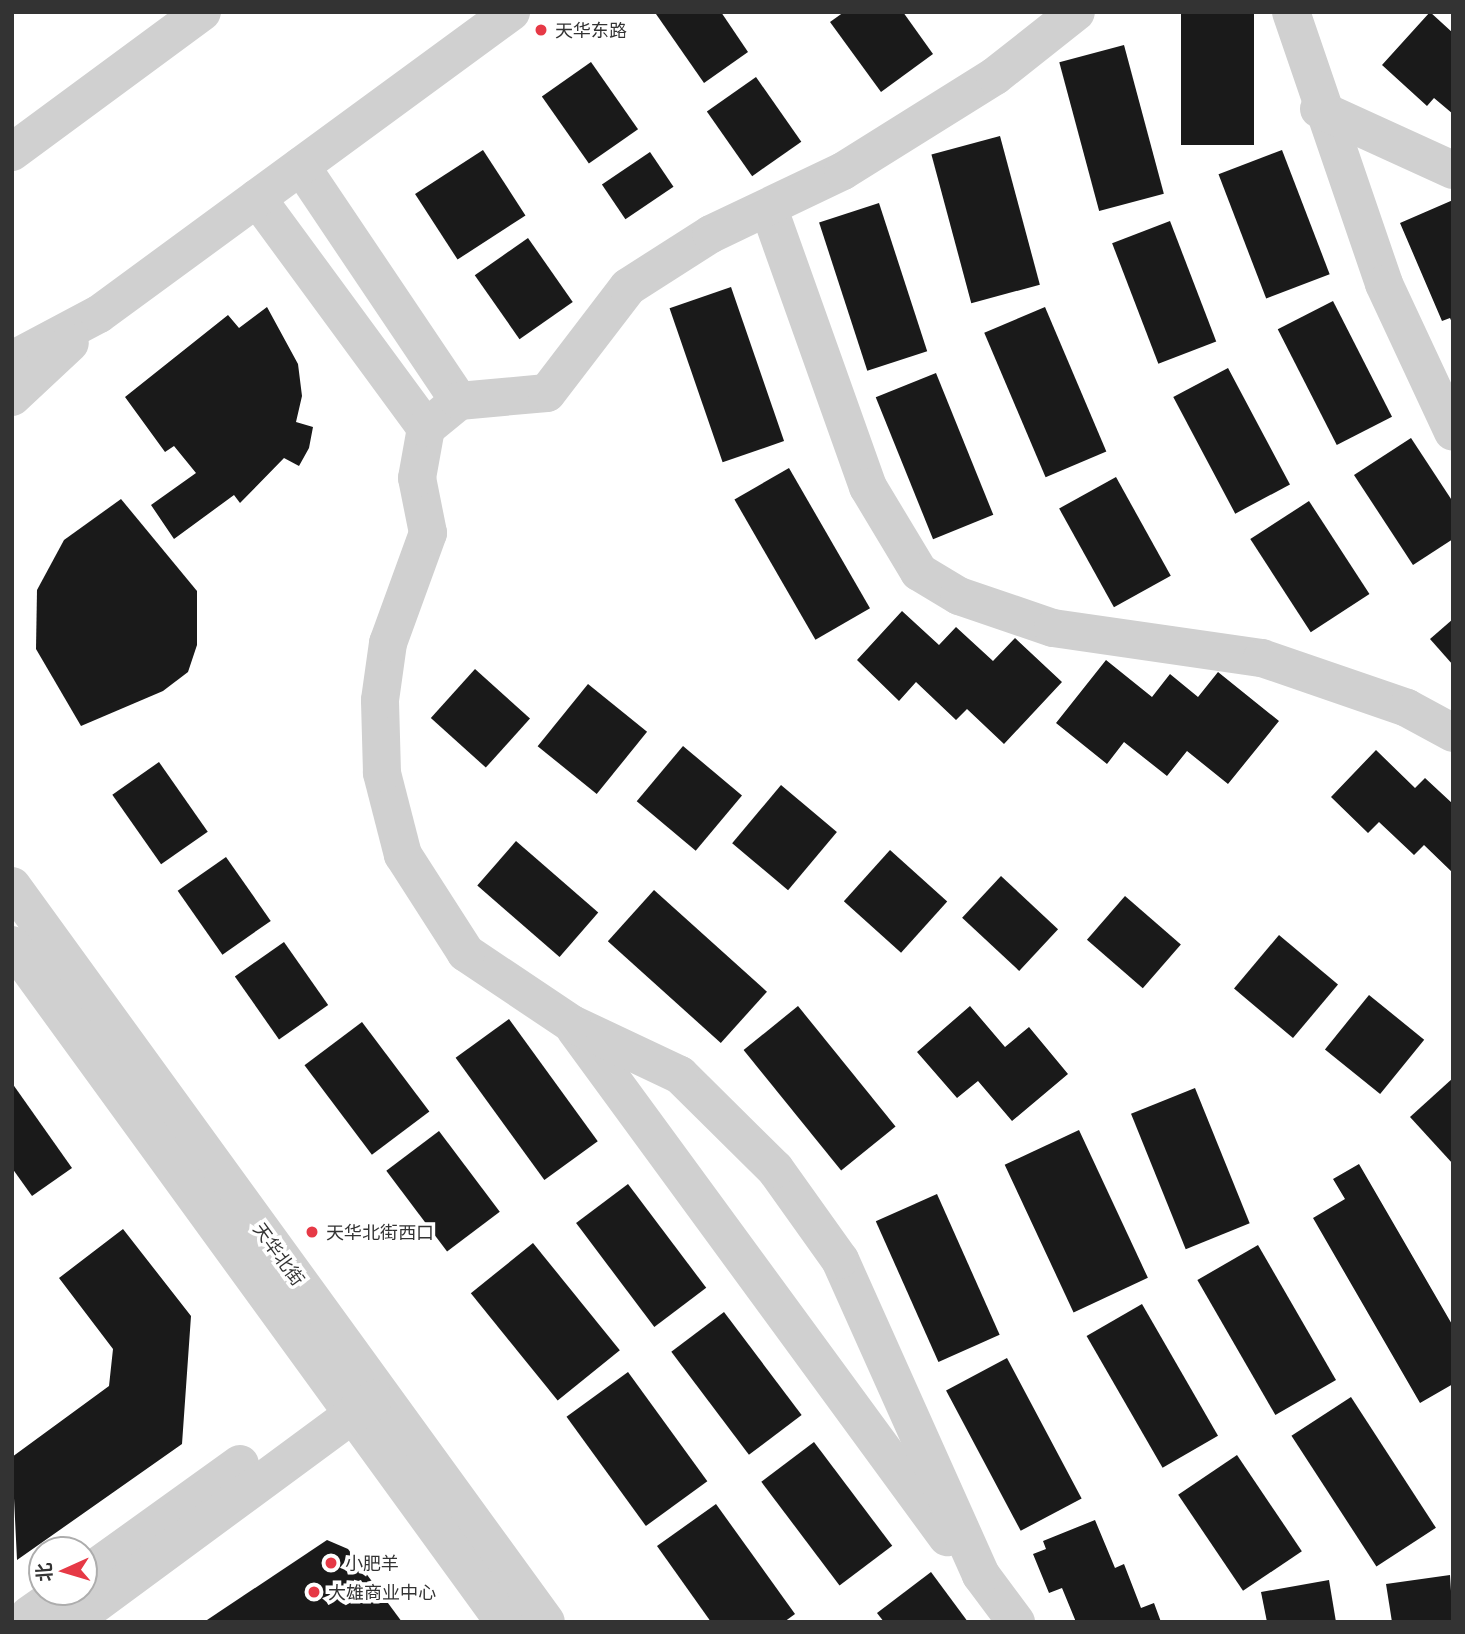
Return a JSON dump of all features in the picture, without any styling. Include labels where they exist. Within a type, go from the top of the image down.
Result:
[{"type":"street","points":[[12,152],[202,12]]},
{"type":"street","points":[[12,397],[99,314],[511,12]]},
{"type":"street","points":[[981,1575],[840,1260],[775,1169],[680,1075],[572,1024],[466,954],[402,855],[382,773],[388,643],[428,533],[417,478],[426,428],[459,401],[547,393],[628,287],[711,234],[769,209],[995,76],[1076,12]]},
{"type":"street","points":[[1291,12],[1320,109],[1384,284],[1453,432]]},
{"type":"street","points":[[1320,109],[1453,170]]},
{"type":"street","points":[[301,166],[459,401]]},
{"type":"street","points":[[257,198],[426,428]]},
{"type":"street","points":[[769,209],[868,487],[919,572],[959,596],[1053,628],[1262,658],[1407,708],[1453,733]]},
{"type":"street","points":[[12,360],[99,314]]},
{"type":"street","name":"天华北街","points":[[12,886],[360,1393],[504,1622]]},
{"type":"street","name":"天华北街","points":[[12,945],[360,1393],[546,1622]]},
{"type":"street","points":[[572,1024],[935,1524],[981,1575],[1016,1622]]},
{"type":"street","points":[[98,1567],[360,1393]]},
{"type":"street","points":[[71,1622],[360,1393]]},
{"type":"building","points":[[721,12],[748,52],[704,83],[656,14]]},
{"type":"building","points":[[844,12],[903,12],[933,54],[881,92],[830,22]]},
{"type":"building","points":[[1181,12],[1254,12],[1254,145],[1181,145]]},
{"type":"building","points":[[1430,12],[1453,33],[1453,114],[1434,98],[1427,106],[1382,65]]},
{"type":"building","points":[[1124,45],[1164,194],[1099,211],[1059,62]]},
{"type":"building","points":[[591,62],[638,129],[589,164],[542,96]]},
{"type":"building","points":[[756,77],[801,142],[752,176],[707,111]]},
{"type":"building","points":[[1000,136],[1040,285],[971,303],[931,154]]},
{"type":"building","points":[[483,150],[525,215],[458,260],[415,194]]},
{"type":"building","points":[[1282,150],[1330,274],[1266,299],[1219,174]]},
{"type":"building","points":[[650,152],[673,187],[625,219],[602,184]]},
{"type":"building","points":[[1453,200],[1453,325],[1450,318],[1442,321],[1400,223]]},
{"type":"building","points":[[879,203],[927,351],[867,371],[819,222]]},
{"type":"building","points":[[1170,221],[1216,341],[1158,364],[1112,243]]},
{"type":"building","points":[[528,238],[573,302],[519,339],[475,275]]},
{"type":"building","points":[[731,287],[784,441],[723,462],[670,308]]},
{"type":"building","points":[[1333,301],[1392,417],[1337,445],[1278,329]]},
{"type":"building","points":[[267,307],[298,364],[302,396],[296,422],[313,427],[309,448],[299,466],[284,458],[240,503],[234,495],[174,539],[151,505],[196,473],[174,446],[165,452],[125,397],[228,315],[239,328]]},
{"type":"building","points":[[1045,307],[1106,452],[1046,477],[984,333]]},
{"type":"building","points":[[1228,368],[1290,485],[1235,514],[1173,397]]},
{"type":"building","points":[[936,373],[993,515],[933,539],[876,397]]},
{"type":"building","points":[[1411,438],[1453,502],[1453,539],[1413,565],[1354,475]]},
{"type":"building","points":[[789,468],[870,608],[815,640],[734,499]]},
{"type":"building","points":[[1116,477],[1171,576],[1114,607],[1059,509]]},
{"type":"building","points":[[121,499],[197,591],[197,645],[188,672],[163,691],[81,726],[36,649],[37,590],[64,540]]},
{"type":"building","points":[[1309,501],[1369,594],[1311,632],[1250,539]]},
{"type":"building","points":[[902,611],[939,645],[956,627],[993,661],[1015,638],[1062,682],[1004,744],[967,709],[956,720],[916,682],[899,701],[857,660]]},
{"type":"building","points":[[1453,619],[1453,665],[1430,639]]},
{"type":"building","points":[[1106,660],[1152,697],[1170,674],[1198,697],[1218,672],[1279,721],[1228,784],[1187,751],[1167,776],[1124,742],[1107,764],[1056,723]]},
{"type":"building","points":[[475,669],[530,719],[486,768],[431,718]]},
{"type":"building","points":[[588,684],[647,732],[597,794],[538,746]]},
{"type":"building","points":[[683,746],[742,795],[696,851],[637,801]]},
{"type":"building","points":[[1376,750],[1415,788],[1425,778],[1453,804],[1453,873],[1424,845],[1414,855],[1379,822],[1368,833],[1331,797]]},
{"type":"building","points":[[159,762],[208,832],[161,864],[112,795]]},
{"type":"building","points":[[781,785],[837,832],[788,890],[732,843]]},
{"type":"building","points":[[516,841],[598,913],[560,957],[477,886]]},
{"type":"building","points":[[890,850],[947,902],[901,953],[844,901]]},
{"type":"building","points":[[226,857],[271,921],[222,955],[178,891]]},
{"type":"building","points":[[1001,876],[1058,929],[1019,971],[962,918]]},
{"type":"building","points":[[654,890],[767,992],[721,1043],[608,941]]},
{"type":"building","points":[[1125,896],[1181,945],[1143,988],[1087,940]]},
{"type":"building","points":[[1279,935],[1338,984],[1293,1038],[1234,989]]},
{"type":"building","points":[[284,942],[328,1005],[279,1039],[235,976]]},
{"type":"building","points":[[1369,995],[1424,1040],[1380,1094],[1325,1049]]},
{"type":"building","points":[[798,1006],[896,1126],[841,1171],[744,1050]]},
{"type":"building","points":[[970,1006],[1005,1047],[1029,1027],[1068,1074],[1012,1121],[978,1081],[957,1098],[917,1052]]},
{"type":"building","points":[[509,1019],[598,1141],[544,1180],[456,1058]]},
{"type":"building","points":[[362,1022],[429,1111],[372,1155],[304,1065]]},
{"type":"building","points":[[1453,1078],[1453,1164],[1410,1117]]},
{"type":"building","points":[[12,1083],[72,1168],[32,1196],[12,1168]]},
{"type":"building","points":[[1195,1088],[1250,1223],[1186,1249],[1131,1114]]},
{"type":"building","points":[[1079,1130],[1148,1278],[1074,1312],[1005,1165]]},
{"type":"building","points":[[439,1131],[500,1212],[447,1251],[386,1171]]},
{"type":"building","points":[[1359,1164],[1453,1326],[1453,1384],[1420,1403],[1313,1218],[1345,1199],[1333,1179]]},
{"type":"building","points":[[628,1184],[706,1288],[654,1327],[576,1223]]},
{"type":"building","points":[[937,1194],[1000,1335],[938,1362],[876,1221]]},
{"type":"building","points":[[123,1229],[191,1316],[182,1444],[51,1536],[28,1536],[28,1552],[17,1560],[12,1457],[109,1386],[113,1349],[59,1278]]},
{"type":"building","points":[[533,1243],[620,1350],[558,1401],[471,1293]]},
{"type":"building","points":[[1258,1245],[1336,1380],[1275,1415],[1197,1280]]},
{"type":"building","points":[[1142,1304],[1218,1436],[1163,1468],[1087,1336]]},
{"type":"building","points":[[724,1312],[802,1415],[749,1455],[671,1352]]},
{"type":"building","points":[[1007,1358],[1082,1498],[1021,1531],[946,1390]]},
{"type":"building","points":[[628,1372],[707,1481],[646,1526],[567,1417]]},
{"type":"building","points":[[1351,1397],[1436,1528],[1376,1567],[1291,1436]]},
{"type":"building","points":[[814,1442],[892,1546],[840,1586],[761,1482]]},
{"type":"building","points":[[1237,1455],[1302,1551],[1243,1591],[1178,1495]]},
{"type":"building","points":[[716,1504],[795,1614],[784,1622],[711,1622],[657,1546]]},
{"type":"building","points":[[1095,1520],[1115,1568],[1124,1564],[1141,1608],[1154,1603],[1161,1622],[1076,1622],[1062,1588],[1049,1593],[1033,1554],[1046,1549],[1043,1541]]},
{"type":"building","name":"大雄商业中心","points":[[327,1540],[348,1549],[402,1622],[204,1622]]},
{"type":"building","points":[[931,1572],[968,1622],[884,1622],[877,1613]]},
{"type":"building","points":[[1450,1575],[1453,1622],[1392,1622],[1386,1584]]},
{"type":"building","points":[[1329,1580],[1336,1622],[1267,1622],[1261,1592]]},
{"type":"place","name":"天华东路","points":[[541,30]]},
{"type":"place","name":"天华北街西口","points":[[312,1232]]},
{"type":"place","name":"小肥羊","points":[[331,1563]]},
{"type":"place","name":"大雄商业中心","points":[[314,1592]]}]
